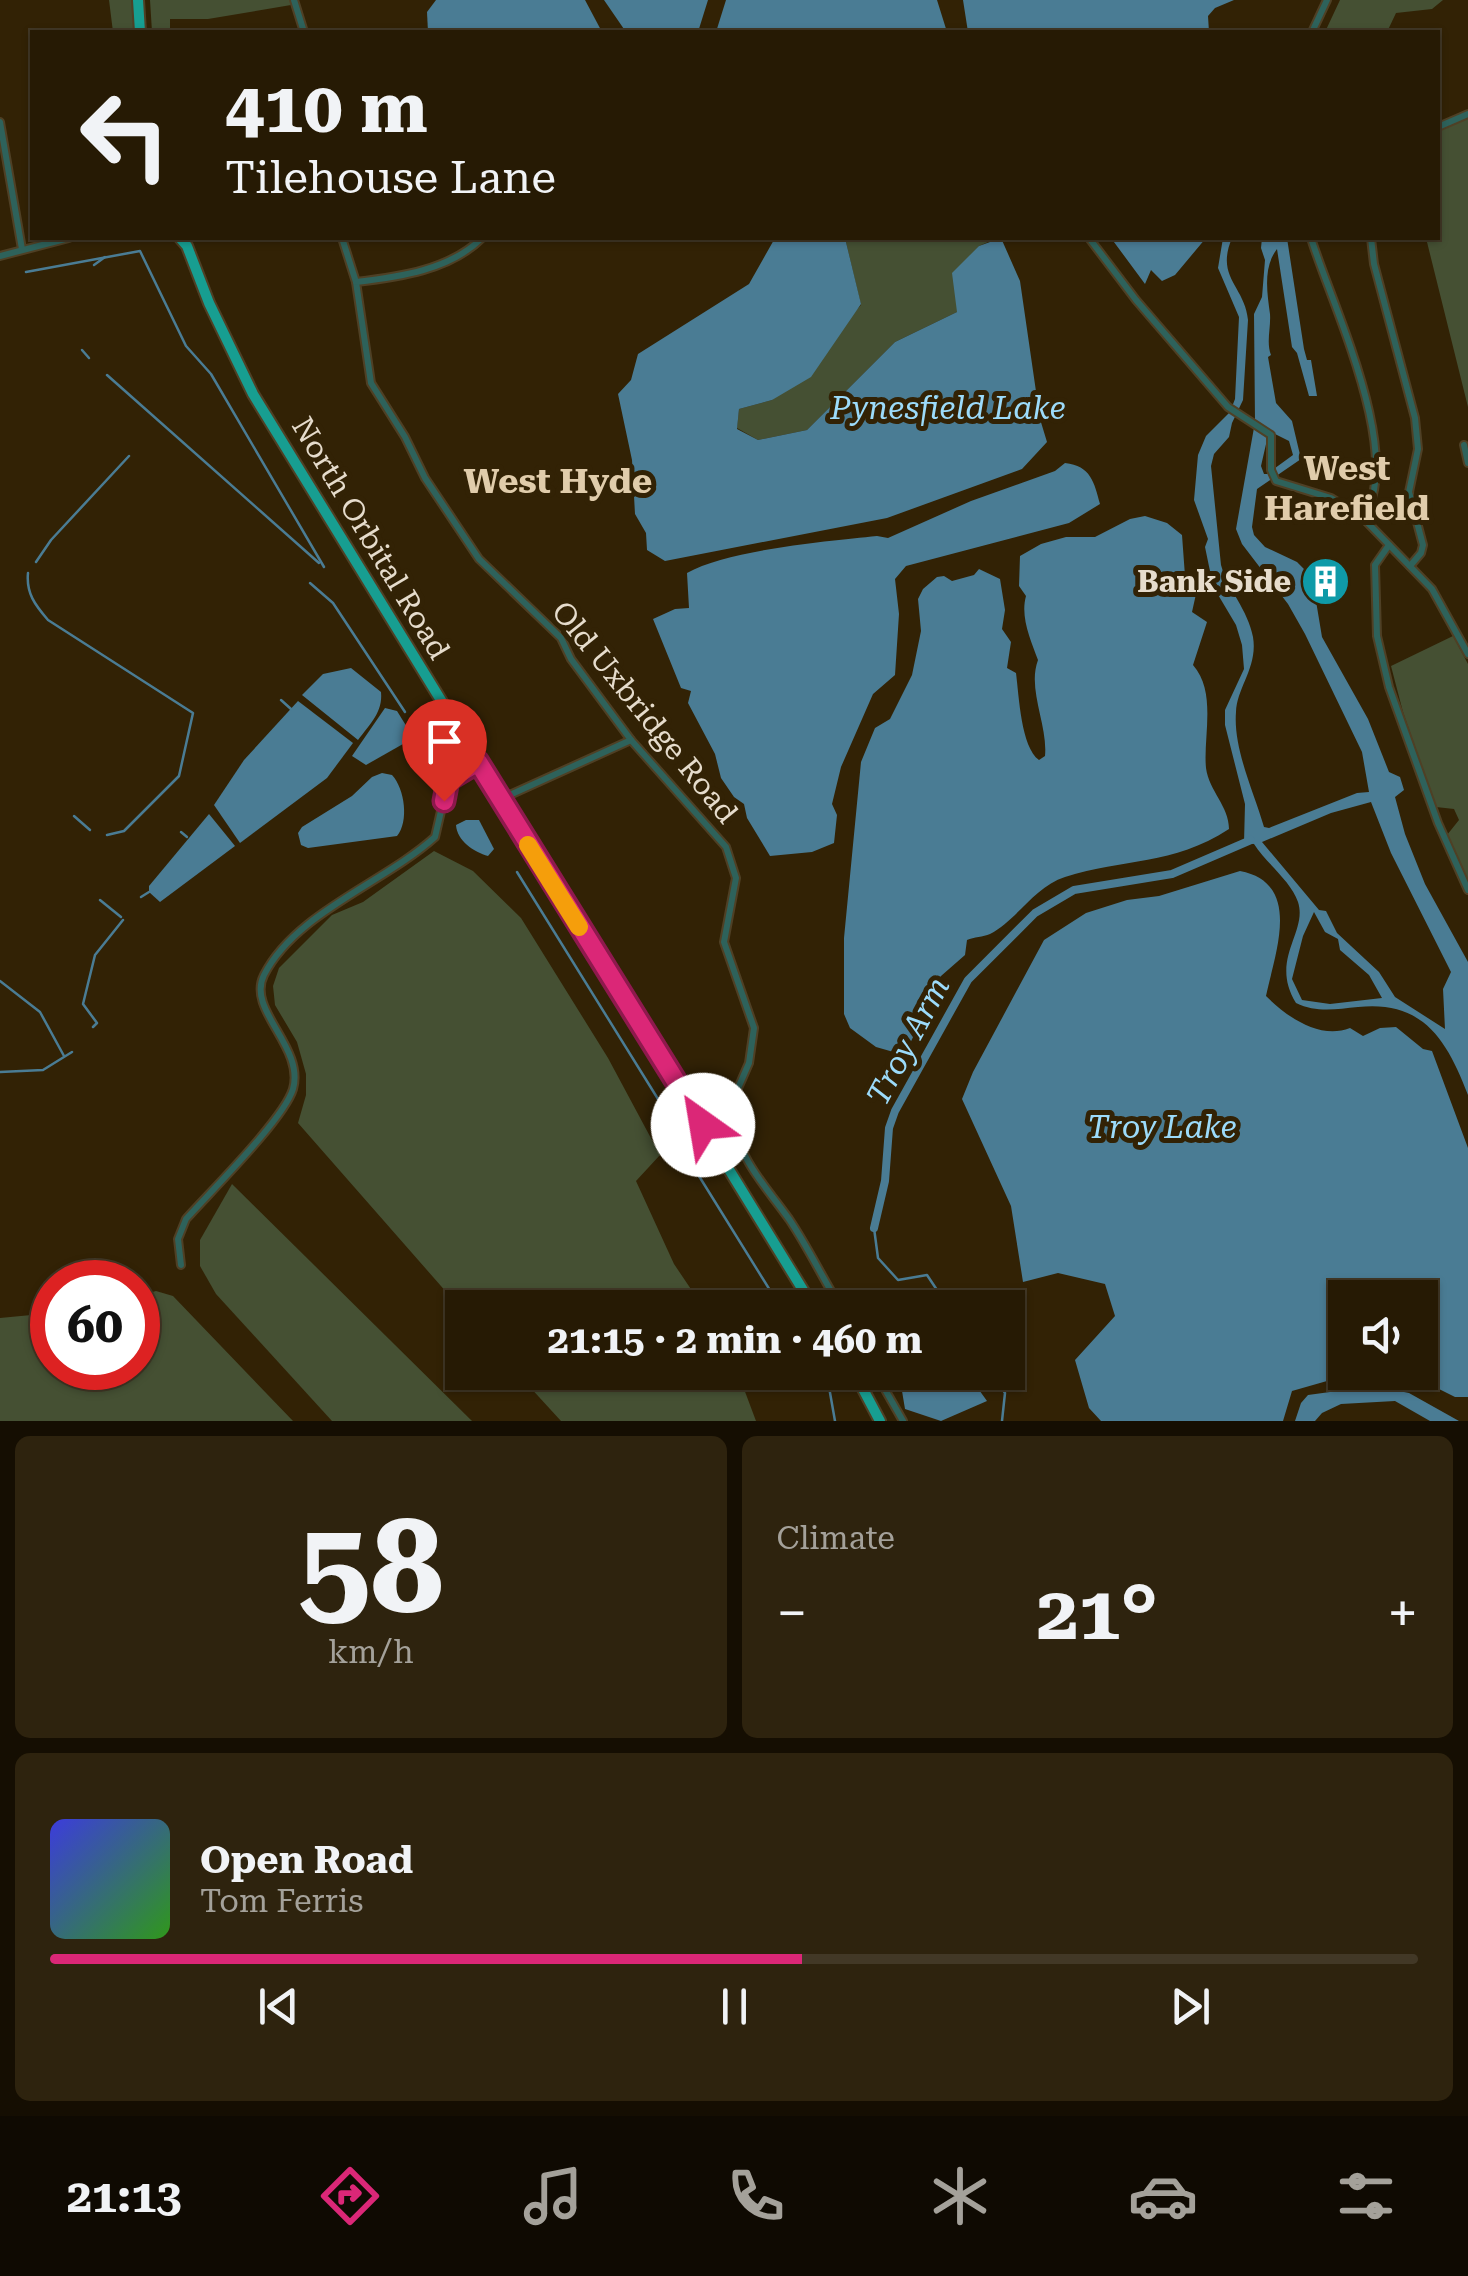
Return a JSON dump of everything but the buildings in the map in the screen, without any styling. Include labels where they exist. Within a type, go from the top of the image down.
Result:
[{"type":"main road","points":[[138,0],[140,30]]},
{"type":"main road","name":"North Orbital Road","points":[[185,240],[209,303],[254,394],[501,799],[707,1122],[804,1290]]},
{"type":"main road","points":[[864,1390],[880,1421]]},
{"type":"street","points":[[294,0],[303,30]]},
{"type":"street","points":[[1313,30],[1327,0]]},
{"type":"street","points":[[1440,125],[1468,114]]},
{"type":"street","points":[[0,122],[22,249]]},
{"type":"street","points":[[0,256],[60,240]]},
{"type":"street","name":"Old Uxbridge Road","points":[[343,240],[356,282],[371,383],[426,478],[479,558],[561,638],[571,659],[632,740],[726,847],[736,878],[724,942],[754,1028],[750,1063],[732,1102],[707,1122]]},
{"type":"street","points":[[356,282],[414,273],[466,251],[480,240]]},
{"type":"street","points":[[1091,240],[1136,300],[1230,408],[1272,435],[1273,475],[1287,486],[1348,506],[1363,518],[1432,588],[1468,654]]},
{"type":"street","points":[[1312,240],[1370,408],[1374,471],[1370,508],[1363,518]]},
{"type":"street","points":[[1371,240],[1374,264],[1415,418],[1418,449],[1409,492],[1423,545],[1410,566]]},
{"type":"street","points":[[1464,445],[1468,463]]},
{"type":"street","points":[[1389,545],[1375,564],[1377,636],[1389,687],[1438,823],[1468,890]]},
{"type":"street","points":[[501,799],[632,740]]},
{"type":"street","points":[[180,1265],[178,1240],[186,1219],[276,1118],[292,1090],[290,1054],[263,1007],[260,990],[264,974],[322,910],[359,892],[432,841],[438,833],[448,780],[478,762]]},
{"type":"street","points":[[732,1102],[733,1122],[748,1168],[773,1194],[829,1290]]},
{"type":"street","points":[[707,1122],[733,1122]]},
{"type":"street","points":[[885,1390],[902,1421]]},
{"type":"green space","points":[[109,0],[133,0],[136,30],[113,30]]},
{"type":"green space","points":[[150,0],[290,0],[291,5],[208,19],[170,19],[170,30],[152,30]]},
{"type":"green space","points":[[1340,0],[1443,0],[1432,9],[1396,13],[1388,30],[1326,30]]},
{"type":"green space","points":[[1468,111],[1468,407],[1426,240],[1440,240],[1440,123]]},
{"type":"green space","points":[[845,240],[992,240],[979,246],[957,312],[895,342],[807,430],[758,440],[737,428],[739,409],[772,400],[861,305]]},
{"type":"green space","points":[[1453,636],[1468,664],[1468,882],[1447,835],[1459,820],[1454,809],[1436,807],[1391,666]]},
{"type":"green space","points":[[434,851],[473,871],[521,918],[608,1058],[660,1155],[636,1181],[674,1264],[692,1290],[445,1291],[298,1123],[306,1095],[306,1074],[297,1042],[275,1005],[273,986],[279,968],[332,915],[363,902]]},
{"type":"green space","points":[[232,1184],[472,1421],[332,1421],[216,1294],[200,1266],[200,1240]]},
{"type":"green space","points":[[160,1292],[173,1296],[293,1421],[0,1421],[0,1318],[30,1315],[30,1390],[160,1390]]},
{"type":"green space","points":[[533,1390],[744,1390],[756,1421],[561,1421]]},
{"type":"water","points":[[436,0],[585,0],[601,30],[428,30],[427,12]]},
{"type":"water","points":[[604,0],[708,0],[699,30],[625,30]]},
{"type":"water","points":[[726,0],[937,0],[946,30],[717,30]]},
{"type":"water","points":[[963,0],[1234,0],[1215,8],[1208,16],[1209,30],[968,30]]},
{"type":"water","name":"Pynesfield Lake","points":[[774,240],[845,240],[861,304],[811,377],[772,400],[739,409],[737,429],[758,440],[807,430],[895,342],[957,312],[952,273],[979,246],[1002,240],[1020,281],[1040,419],[1047,442],[1022,469],[887,518],[665,561],[647,550],[646,533],[635,514],[632,460],[618,394],[631,380],[638,354],[749,284]]},
{"type":"water","points":[[1112,240],[1204,240],[1175,275],[1162,281],[1151,270],[1145,284]]},
{"type":"water","points":[[1223,240],[1231,240],[1229,273],[1248,320],[1243,400],[1229,437],[1214,454],[1211,466],[1221,565],[1253,637],[1253,658],[1236,712],[1245,770],[1264,827],[1269,828],[1357,793],[1369,792],[1362,752],[1305,634],[1288,604],[1242,544],[1236,529],[1255,422],[1254,314],[1262,297],[1265,260],[1262,240],[1287,240],[1304,349],[1307,360],[1311,360],[1317,396],[1309,396],[1292,347],[1277,249],[1267,280],[1271,355],[1268,357],[1276,403],[1292,421],[1301,459],[1257,489],[1252,527],[1265,547],[1297,562],[1312,577],[1322,637],[1368,719],[1389,772],[1400,777],[1404,790],[1395,797],[1405,834],[1425,884],[1468,962],[1468,1095],[1441,1041],[1416,1017],[1381,1007],[1319,1009],[1296,1003],[1286,973],[1298,925],[1298,902],[1254,844],[1244,843],[1245,804],[1225,725],[1225,710],[1244,669],[1242,645],[1211,576],[1205,547],[1208,539],[1194,500],[1198,455],[1206,436],[1230,412],[1235,399],[1239,317],[1218,268]],"holes":[[[1269,431],[1289,441],[1293,455],[1264,474],[1261,466]],[[1371,802],[1391,853],[1451,972],[1443,989],[1445,1029],[1395,997],[1379,972],[1337,933],[1326,911],[1319,910],[1262,842],[1331,813]],[[1314,912],[1325,932],[1338,939],[1340,950],[1369,975],[1382,998],[1330,1004],[1302,1000],[1292,979]]]},
{"type":"water","points":[[1065,463],[1086,471],[1100,504],[1069,523],[906,566],[895,579],[899,614],[895,675],[873,694],[841,767],[832,804],[837,815],[834,843],[812,852],[770,856],[747,818],[744,804],[721,778],[715,754],[688,703],[691,691],[681,688],[653,619],[675,609],[689,608],[687,573],[727,558],[779,548],[888,538],[971,501],[1055,471]]},
{"type":"water","points":[[1145,516],[1167,523],[1182,535],[1185,576],[1196,594],[1192,612],[1207,622],[1193,665],[1207,701],[1206,768],[1229,829],[1188,849],[1054,882],[1000,928],[967,940],[965,955],[941,976],[908,1048],[897,1053],[876,1047],[850,1028],[844,1014],[844,938],[861,762],[875,728],[890,719],[912,675],[921,631],[918,599],[923,589],[937,577],[952,581],[974,575],[979,569],[1000,579],[1005,610],[1002,629],[1011,642],[1007,668],[1016,673],[1025,733],[1039,760],[1045,756],[1045,744],[1035,683],[1038,660],[1025,620],[1026,596],[1019,586],[1020,556],[1041,544],[1066,537],[1095,537],[1130,519]]},
{"type":"water","points":[[351,668],[381,692],[378,712],[358,740],[302,695],[323,674]]},
{"type":"water","points":[[298,701],[353,743],[327,778],[240,843],[214,805],[244,760]]},
{"type":"water","points":[[385,708],[397,711],[410,732],[410,740],[366,765],[352,756]]},
{"type":"water","points":[[382,773],[392,775],[402,797],[403,823],[397,836],[308,848],[301,845],[298,833],[302,827]]},
{"type":"water","points":[[209,814],[235,846],[160,902],[149,892],[149,886]]},
{"type":"water","points":[[479,820],[494,849],[488,856],[472,849],[459,836],[456,825]]},
{"type":"water","name":"Troy Lake","points":[[1240,871],[1260,878],[1272,890],[1280,922],[1266,996],[1294,1019],[1316,1029],[1350,1028],[1363,1036],[1380,1028],[1396,1027],[1423,1049],[1432,1051],[1468,1148],[1468,1397],[1455,1397],[1438,1388],[1438,1280],[1328,1280],[1328,1381],[1292,1391],[1283,1421],[1101,1421],[1089,1408],[1075,1360],[1115,1316],[1105,1284],[1058,1273],[1023,1282],[1011,1206],[962,1099],[1044,940],[1086,913],[1127,900],[1159,896]]},
{"type":"water","points":[[902,1390],[979,1390],[987,1401],[941,1421],[905,1409]]},
{"type":"water","points":[[1394,1390],[1409,1393],[1459,1421],[1430,1421],[1395,1401],[1341,1404],[1315,1421],[1295,1421],[1308,1395]]},
{"type":"waterway","points":[[26,272],[140,251],[186,346],[211,374],[324,567]]},
{"type":"waterway","points":[[94,265],[105,257]]},
{"type":"waterway","points":[[82,350],[89,358]]},
{"type":"waterway","points":[[107,375],[319,563]]},
{"type":"waterway","points":[[36,562],[51,540],[129,456]]},
{"type":"waterway","points":[[28,573],[32,598],[48,620],[193,713],[179,776],[124,831],[107,835]]},
{"type":"waterway","points":[[310,583],[333,603],[405,712]]},
{"type":"waterway","points":[[281,700],[291,709]]},
{"type":"waterway","points":[[74,816],[90,830]]},
{"type":"waterway","points":[[181,832],[187,837]]},
{"type":"waterway","name":"Troy Arm","points":[[874,1228],[895,1111],[968,980],[1035,913],[1074,890],[1172,874],[1251,840]]},
{"type":"waterway","points":[[517,872],[676,1128],[694,1168],[770,1290]]},
{"type":"waterway","points":[[141,897],[149,892]]},
{"type":"waterway","points":[[100,900],[121,917]]},
{"type":"waterway","points":[[93,1027],[97,1023],[83,1004],[95,955],[123,920]]},
{"type":"waterway","points":[[0,981],[40,1012],[64,1056]]},
{"type":"waterway","points":[[0,1072],[43,1070],[72,1052]]},
{"type":"waterway","points":[[874,1228],[878,1258],[898,1280],[927,1275],[937,1290]]},
{"type":"waterway","points":[[830,1390],[835,1421]]},
{"type":"waterway","points":[[1002,1421],[1003,1390]]},
{"type":"slow traffic","points":[[528,845],[579,927]]},
{"type":"place","name":"Bank Side","points":[[1326,581]]},
{"type":"district","name":"West Hyde","points":[[558,481]]},
{"type":"district","name":"West Harefield","points":[[1347,488]]},
{"type":"route","points":[[444,801],[448,780],[478,762],[703,1125]]}]
